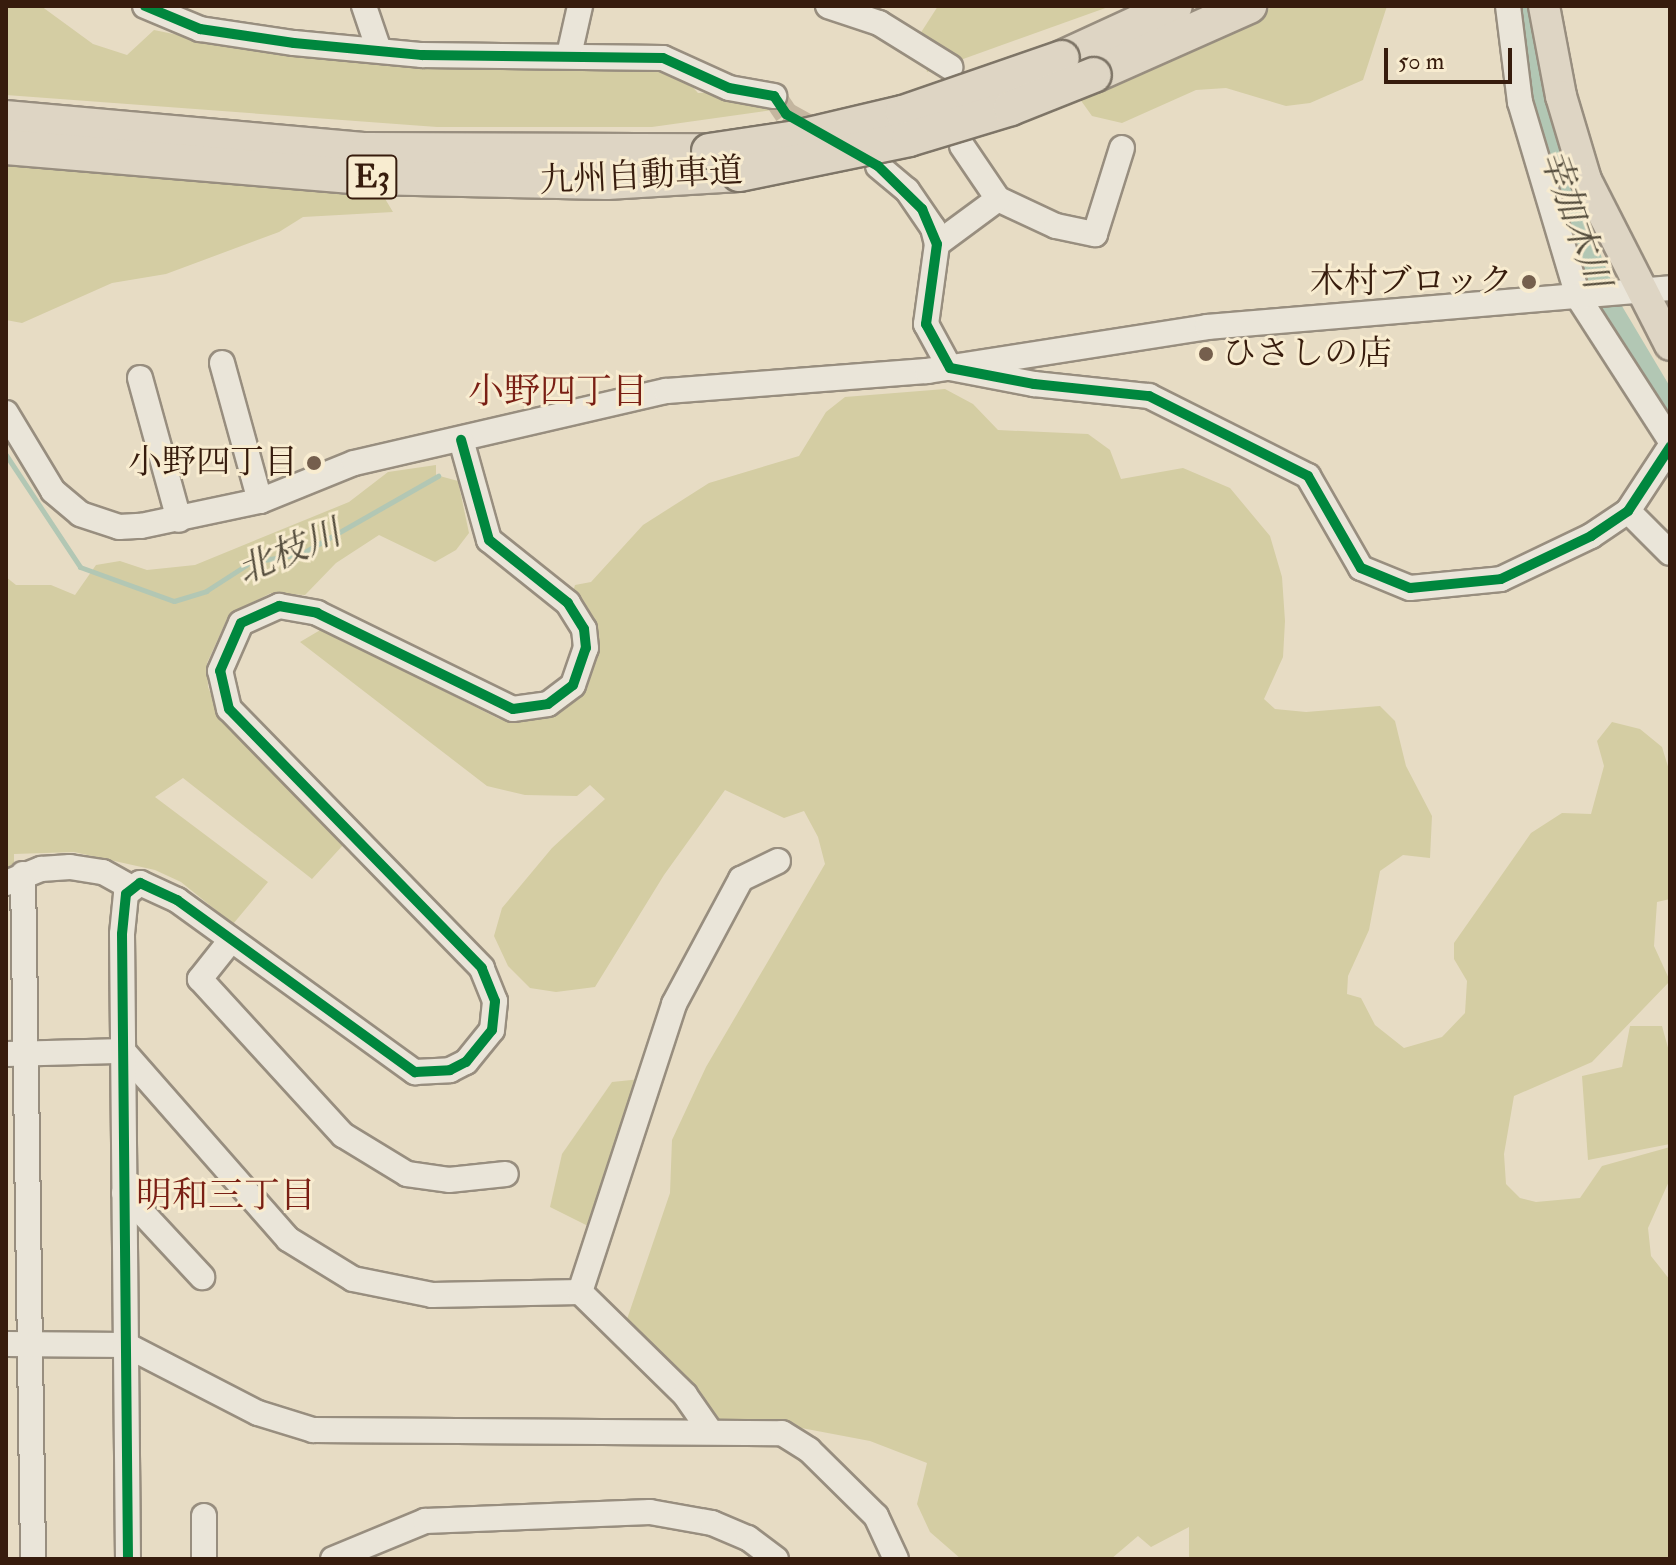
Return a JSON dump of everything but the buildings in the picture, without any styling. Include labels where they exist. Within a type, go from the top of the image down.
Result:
[{"type":"highway","name":"九州自動車道","points":[[6,118],[366,150],[709,151],[796,138],[903,113],[1062,58],[1175,6]]},
{"type":"highway","name":"九州自動車道","points":[[6,147],[367,177],[607,182],[739,174],[909,139],[1011,108],[1249,6]]},
{"type":"main road","points":[[1544,6],[1561,96],[1586,180],[1631,291],[1670,345]]},
{"type":"street","points":[[145,6],[200,29],[379,50],[663,58],[729,88],[774,96]]},
{"type":"street","points":[[364,6],[379,50]]},
{"type":"street","points":[[569,55],[580,6]]},
{"type":"street","points":[[828,6],[879,23],[950,67]]},
{"type":"street","points":[[1508,6],[1520,102],[1585,296],[1670,440]]},
{"type":"street","points":[[962,146],[998,199],[1056,226],[1095,234],[1122,148]]},
{"type":"street","points":[[878,166],[922,209],[937,244],[926,324],[950,368]]},
{"type":"street","points":[[937,244],[998,199]]},
{"type":"street","points":[[6,413],[53,491],[80,514],[119,527],[179,520],[260,501],[354,463],[666,391],[950,368],[1207,327],[1670,288]]},
{"type":"street","points":[[222,363],[260,501]]},
{"type":"street","points":[[950,368],[1034,384],[1134,393],[1163,403],[1308,476],[1361,568],[1410,588],[1501,579],[1591,536],[1628,511],[1670,447]]},
{"type":"street","points":[[140,378],[179,520]]},
{"type":"street","points":[[128,1559],[122,905],[132,888],[140,883],[153,887],[415,1072],[450,1070],[466,1062],[492,1030],[495,1001],[482,968],[229,709],[220,671],[241,623],[279,606],[317,613],[513,709],[548,704],[573,685],[586,648],[584,629],[568,603],[489,540],[461,440]]},
{"type":"street","points":[[1628,511],[1670,553]]},
{"type":"street","points":[[580,1292],[674,1004],[741,879],[778,861]]},
{"type":"street","points":[[33,1559],[32,1344],[16,1052],[14,879],[70,867],[103,872],[132,888]]},
{"type":"street","points":[[231,940],[200,979],[343,1135],[407,1174],[449,1180],[506,1174]]},
{"type":"street","points":[[16,1052],[123,1051],[288,1239],[353,1279],[432,1295],[580,1292],[685,1395],[710,1431]]},
{"type":"street","points":[[124,1193],[202,1277]]},
{"type":"street","points":[[6,1344],[126,1345],[258,1413],[313,1430],[769,1430],[796,1440],[876,1516],[896,1559]]},
{"type":"street","points":[[333,1559],[425,1521],[650,1512],[712,1523],[748,1538],[776,1559]]},
{"type":"street","points":[[204,1516],[204,1559]]},
{"type":"shaded area","points":[[6,6],[41,6],[93,44],[127,55],[154,30],[212,42],[618,60],[680,73],[698,93],[786,92],[794,107],[652,127],[437,127],[6,95]]},
{"type":"shaded area","points":[[938,6],[1111,6],[927,72],[920,34]]},
{"type":"shaded area","points":[[1275,6],[1387,6],[1363,80],[1310,103],[1286,106],[1226,88],[1196,90],[1122,123],[1092,116],[1077,95]]},
{"type":"shaded area","points":[[6,159],[384,197],[393,212],[303,217],[279,232],[166,274],[112,283],[22,323],[6,320]]},
{"type":"shaded area","points":[[945,389],[973,404],[998,430],[1088,434],[1110,450],[1121,479],[1183,468],[1230,488],[1270,536],[1282,577],[1285,621],[1283,657],[1264,699],[1275,709],[1306,712],[1380,706],[1395,721],[1406,766],[1432,816],[1430,858],[1403,855],[1380,871],[1369,930],[1348,976],[1347,994],[1361,998],[1375,1025],[1404,1048],[1442,1037],[1465,1013],[1467,981],[1454,959],[1454,943],[1531,833],[1562,813],[1591,814],[1604,766],[1597,741],[1612,722],[1640,729],[1662,747],[1670,773],[1670,899],[1657,902],[1654,946],[1670,981],[1592,1062],[1514,1096],[1504,1154],[1506,1184],[1520,1198],[1536,1202],[1580,1198],[1602,1166],[1670,1147],[1670,1179],[1648,1228],[1651,1256],[1670,1280],[1670,1559],[1189,1559],[1189,1527],[1151,1547],[1138,1536],[1111,1559],[961,1559],[930,1532],[917,1504],[927,1463],[870,1441],[775,1423],[718,1421],[625,1325],[670,1193],[672,1140],[706,1067],[825,864],[818,837],[804,811],[784,818],[725,790],[664,875],[595,987],[556,992],[530,988],[508,966],[494,936],[502,908],[552,848],[605,799],[590,785],[577,796],[525,795],[487,786],[300,642],[322,629],[499,719],[520,722],[547,718],[584,689],[594,668],[597,632],[586,606],[573,592],[575,585],[591,582],[643,525],[709,483],[799,456],[826,412],[845,397]]},
{"type":"shaded area","points":[[436,465],[436,475],[458,481],[469,533],[456,550],[435,562],[379,535],[336,563],[305,595],[271,593],[243,607],[227,619],[207,663],[208,687],[221,718],[344,844],[312,879],[183,778],[155,797],[268,882],[233,924],[181,882],[155,870],[74,852],[14,854],[14,866],[6,871],[6,577],[16,585],[51,585],[75,595],[96,565],[120,561],[147,570],[195,565],[349,502],[388,472]]},
{"type":"shaded area","points":[[1630,1026],[1662,1026],[1670,1055],[1670,1144],[1588,1160],[1582,1076],[1622,1067]]},
{"type":"shaded area","points":[[641,1079],[590,1227],[550,1207],[562,1154],[612,1082]]},
{"type":"waterway","name":"幸加木川","points":[[1522,6],[1532,92],[1580,244],[1608,312],[1670,416]]},
{"type":"waterway","name":"北枝川","points":[[6,455],[80,567],[174,601],[206,591],[251,562],[301,554],[438,476]]},
{"type":"tunnel","points":[[774,96],[786,114],[824,135]]},
{"type":"cycle path","points":[[145,6],[200,29],[294,43],[422,55],[663,58],[729,88],[774,96],[786,114],[878,166],[922,209],[937,244],[926,324],[950,368],[1034,384],[1149,396],[1308,476],[1361,568],[1410,588],[1501,579],[1591,536],[1628,511],[1670,447]]},
{"type":"cycle path","points":[[128,1559],[122,934],[126,894],[140,883],[177,900],[415,1072],[450,1070],[466,1062],[492,1030],[495,1001],[482,968],[229,709],[220,671],[241,623],[279,606],[317,613],[513,709],[548,704],[573,685],[586,648],[584,629],[568,603],[489,540],[461,440]]},
{"type":"place","name":"木村ブロック","points":[[1529,282]]},
{"type":"place","name":"ひさしの店","points":[[1206,354]]},
{"type":"place","name":"小野四丁目","points":[[314,463]]},
{"type":"district","name":"小野四丁目","points":[[558,392]]},
{"type":"district","name":"明和三丁目","points":[[226,1196]]}]
